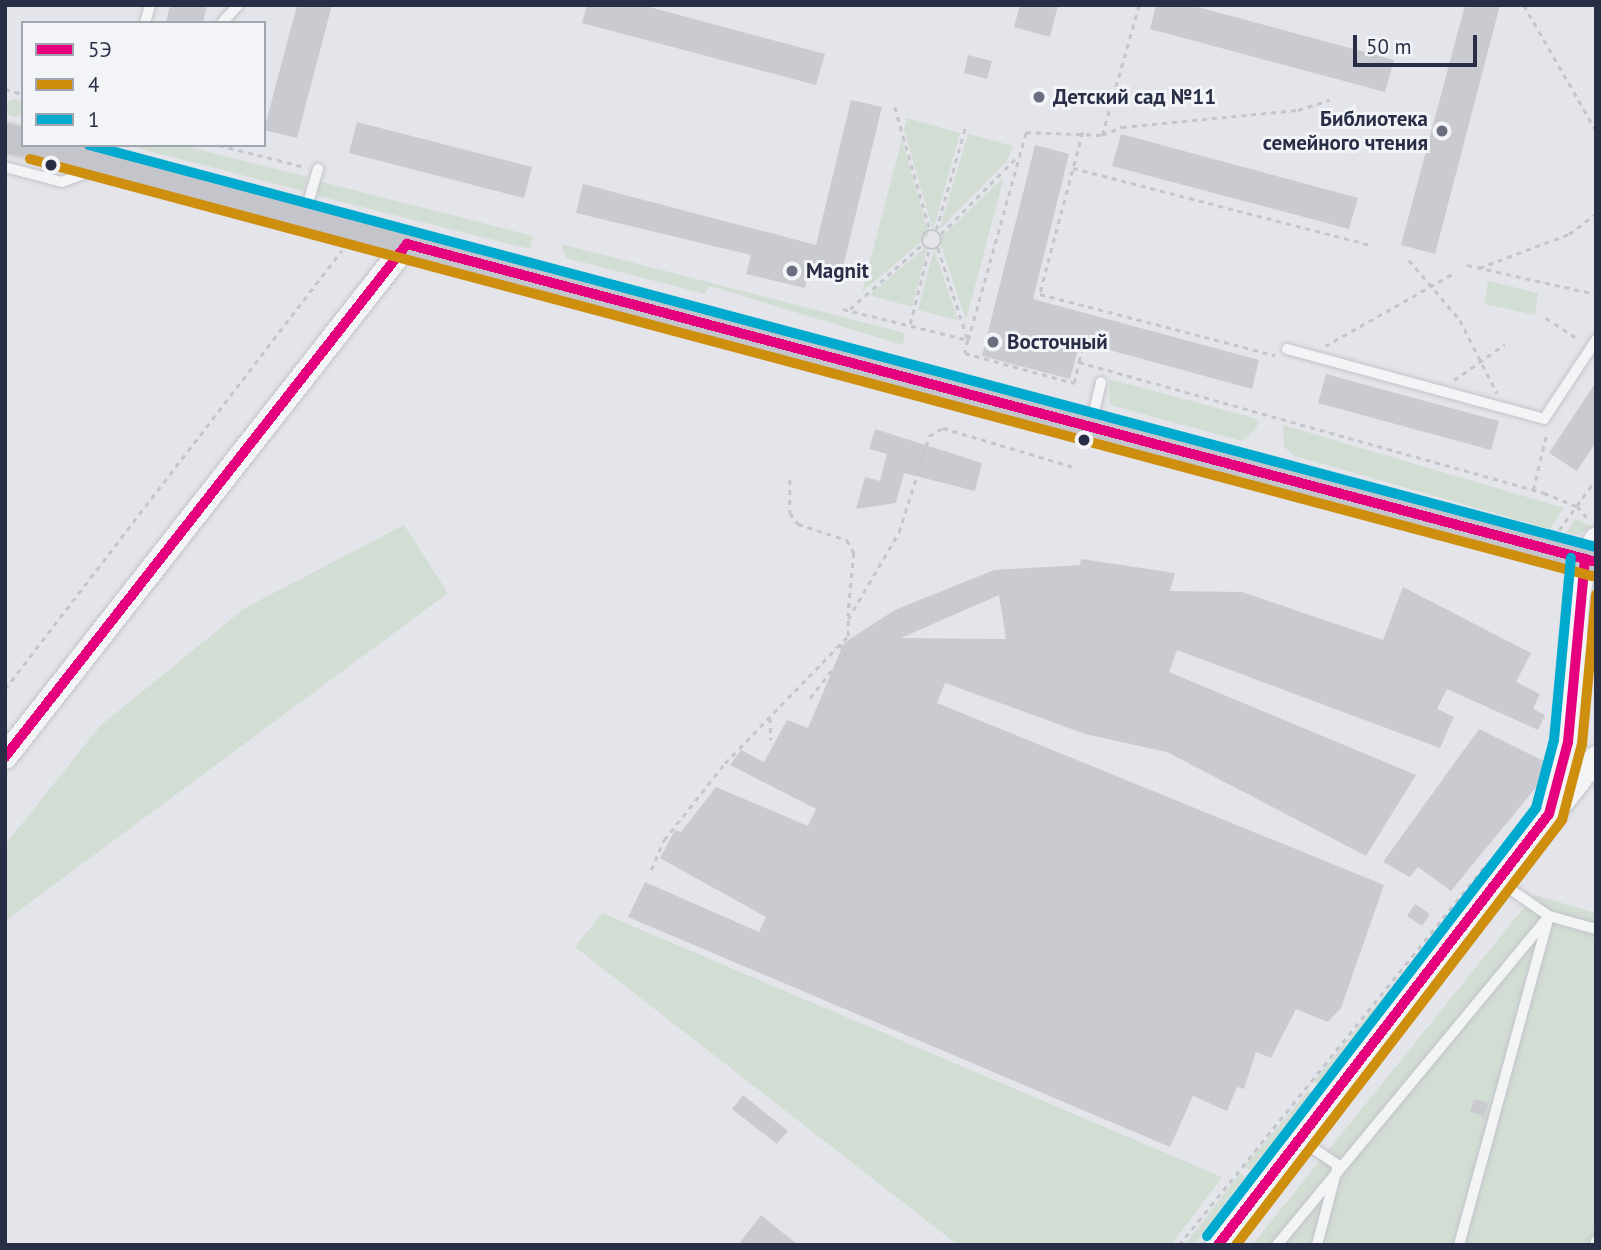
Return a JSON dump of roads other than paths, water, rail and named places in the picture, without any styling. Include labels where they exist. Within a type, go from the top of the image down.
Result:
[{"type":"main road","points":[[51,147],[101,153],[303,217],[1091,427],[1592,553]]},
{"type":"street","points":[[5,757],[407,244]]},
{"type":"street","points":[[1549,814],[1568,742],[1585,647],[1592,553]]},
{"type":"street","points":[[1218,1245],[1549,814],[1595,759],[1568,742]]},
{"type":"lane","points":[[224,21],[238,5]]},
{"type":"lane","points":[[5,167],[62,182],[101,153]]},
{"type":"lane","points":[[303,217],[318,169]]},
{"type":"lane","points":[[1286,353],[1306,354],[1544,419],[1594,344]]},
{"type":"lane","points":[[1091,427],[1101,382]]},
{"type":"lane","points":[[1498,880],[1549,916],[1596,929]]},
{"type":"lane","points":[[1277,1245],[1338,1165],[1549,916]]},
{"type":"lane","points":[[1459,1245],[1549,916]]},
{"type":"lane","points":[[1299,1139],[1338,1165]]},
{"type":"lane","points":[[1317,1245],[1338,1165]]},
{"type":"place","name":"Детский сад №11","points":[[1039,97]]},
{"type":"place","name":"Библиотека семейного чтения","points":[[1442,131]]},
{"type":"place","name":"Magnit","points":[[792,271]]},
{"type":"place","name":"Восточный","points":[[993,342]]}]
